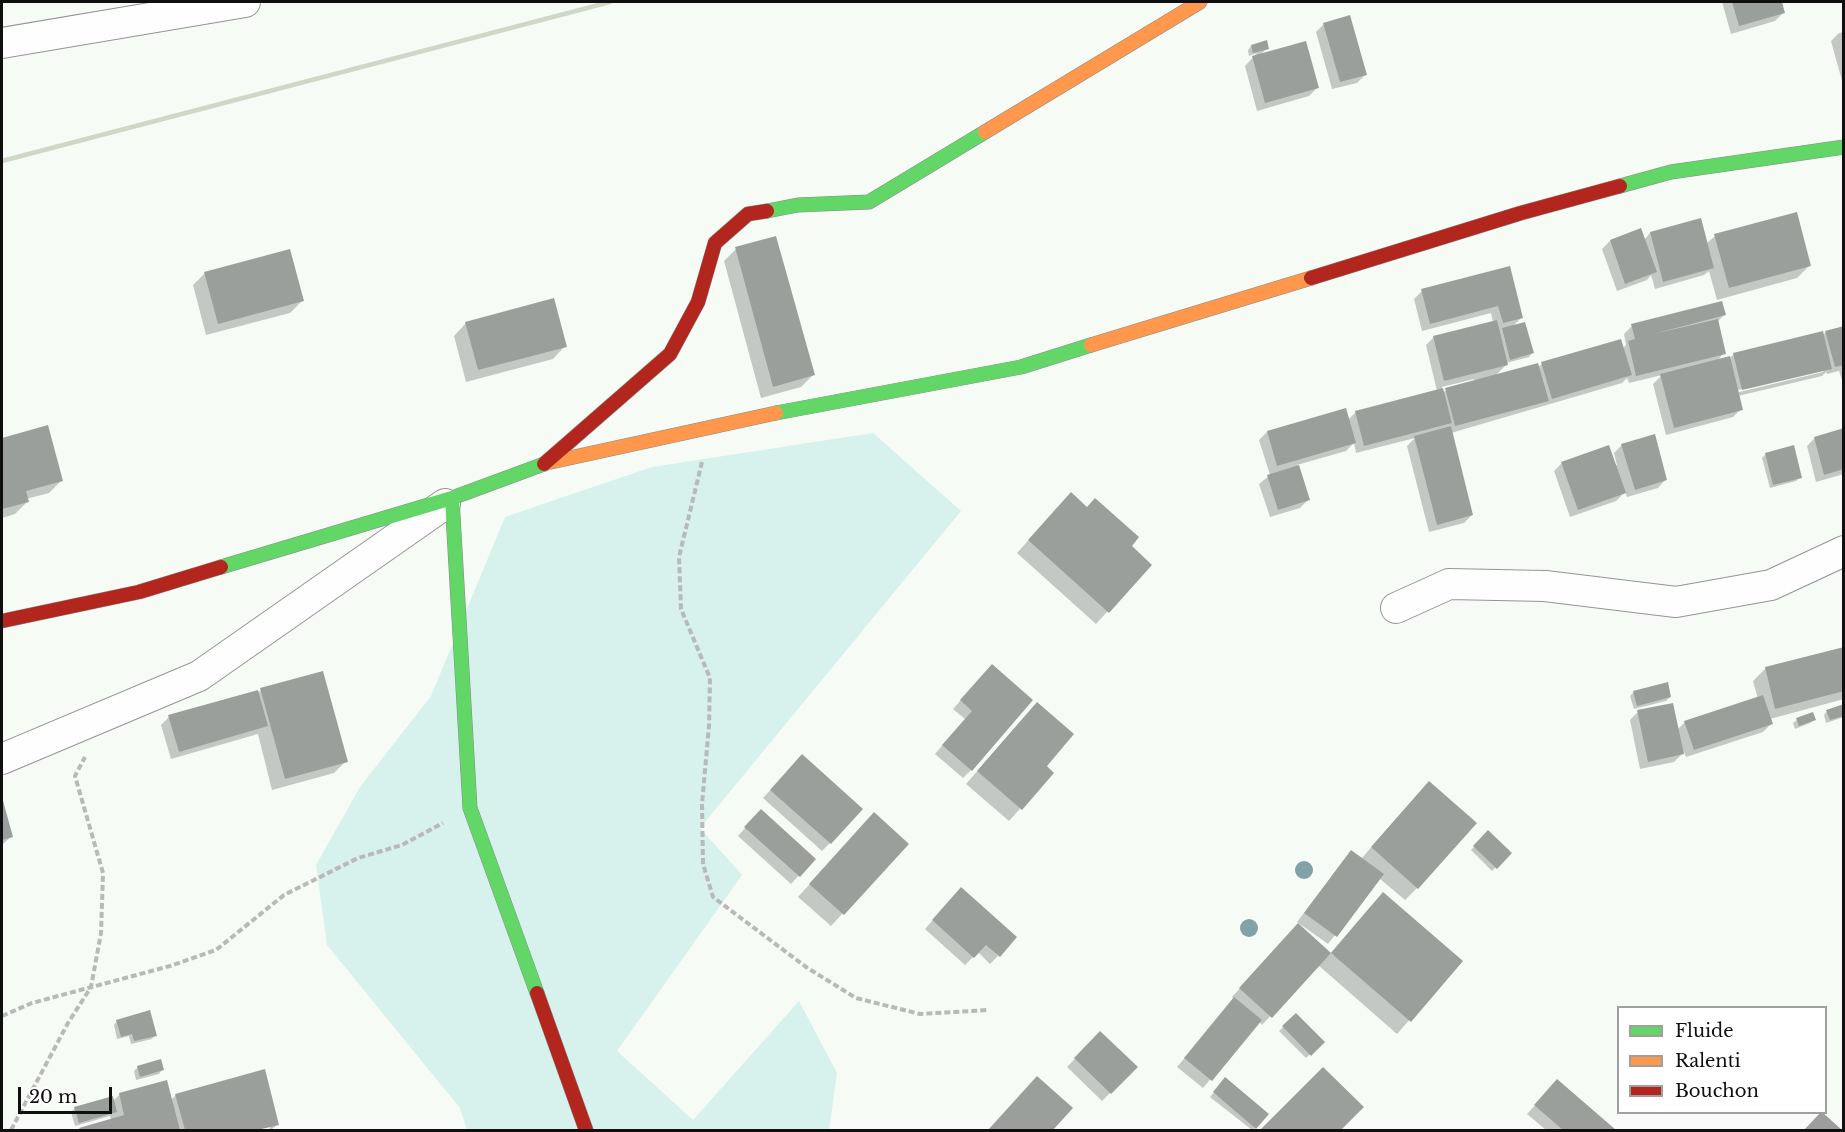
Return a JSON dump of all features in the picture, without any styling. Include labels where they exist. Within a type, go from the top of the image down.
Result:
[{"type":"street","points":[[2,43],[245,2]]},
{"type":"street","points":[[547,463],[670,354],[698,302],[716,243],[748,214],[798,206],[869,202],[1200,2]]},
{"type":"street","points":[[2,621],[139,592],[452,498],[547,463],[712,426],[1021,367],[1521,213],[1671,172],[1844,147]]},
{"type":"street","points":[[2,759],[199,676],[452,498]]},
{"type":"street","points":[[452,498],[470,808],[586,1131]]},
{"type":"street","points":[[1396,608],[1449,584],[1545,586],[1676,602],[1771,585],[1844,551]]},
{"type":"path","points":[[712,426],[679,557],[681,609],[710,678],[710,726],[702,804],[703,864],[713,897],[806,967],[856,998],[920,1014],[988,1010]]},
{"type":"path","points":[[11,1131],[68,1023],[91,987],[101,933],[103,873],[75,776],[88,753]]},
{"type":"path","points":[[2,1016],[32,1003],[170,966],[216,950],[284,895],[358,858],[402,845],[470,808]]},
{"type":"shaded area","points":[[873,433],[961,511],[700,828],[742,875],[617,1051],[693,1120],[799,1001],[837,1073],[829,1130],[467,1130],[460,1108],[327,945],[316,865],[360,787],[431,696],[505,517],[652,467]]},
{"type":"building","points":[[1732,2],[1782,2],[1785,13],[1739,26]]},
{"type":"building","points":[[1350,15],[1367,75],[1340,82],[1323,23]]},
{"type":"building","points":[[1267,40],[1269,49],[1253,53],[1251,45]]},
{"type":"building","points":[[1306,41],[1319,88],[1265,103],[1252,56]]},
{"type":"building","points":[[1797,212],[1811,266],[1729,288],[1714,234]]},
{"type":"building","points":[[1701,218],[1714,268],[1663,282],[1650,232]]},
{"type":"building","points":[[1641,228],[1657,272],[1625,284],[1610,240]]},
{"type":"building","points":[[776,236],[815,375],[773,387],[735,247]]},
{"type":"building","points":[[290,249],[304,301],[218,324],[204,272]]},
{"type":"building","points":[[1510,266],[1523,318],[1503,323],[1498,306],[1430,324],[1421,289]]},
{"type":"building","points":[[554,298],[567,347],[478,370],[465,322]]},
{"type":"building","points":[[1722,301],[1726,315],[1653,334],[1718,319],[1726,354],[1636,376],[1628,341],[1635,339],[1631,324]]},
{"type":"building","points":[[1497,320],[1508,365],[1444,381],[1433,336]]},
{"type":"building","points":[[1525,322],[1534,353],[1510,360],[1502,328]]},
{"type":"building","points":[[1844,326],[1844,365],[1835,367],[1825,331]]},
{"type":"building","points":[[1823,331],[1832,369],[1742,390],[1733,353]]},
{"type":"building","points":[[1621,339],[1632,375],[1552,399],[1541,362]]},
{"type":"building","points":[[1730,356],[1743,410],[1674,428],[1660,374]]},
{"type":"building","points":[[1538,363],[1549,401],[1455,426],[1445,388]]},
{"type":"building","points":[[1443,388],[1452,423],[1364,446],[1355,411]]},
{"type":"building","points":[[1346,408],[1356,443],[1277,466],[1267,431]]},
{"type":"building","points":[[48,425],[63,481],[26,491],[29,502],[2,509],[2,438]]},
{"type":"building","points":[[1451,426],[1473,515],[1437,525],[1414,436]]},
{"type":"building","points":[[1844,428],[1844,469],[1824,475],[1814,437]]},
{"type":"building","points":[[1655,434],[1667,480],[1635,490],[1621,444]]},
{"type":"building","points":[[1609,445],[1626,493],[1578,510],[1561,462]]},
{"type":"building","points":[[1794,445],[1802,478],[1773,485],[1765,453]]},
{"type":"building","points":[[1299,465],[1310,500],[1278,510],[1267,475]]},
{"type":"building","points":[[1071,492],[1087,507],[1095,498],[1139,537],[1132,546],[1152,565],[1109,613],[1028,540]]},
{"type":"building","points":[[1844,647],[1844,691],[1775,709],[1765,667]]},
{"type":"building","points":[[992,664],[1033,700],[972,771],[942,745],[972,711],[960,700]]},
{"type":"building","points":[[323,671],[348,762],[285,779],[260,688]]},
{"type":"building","points":[[1668,682],[1671,697],[1637,706],[1633,691]]},
{"type":"building","points":[[258,690],[268,726],[179,752],[168,715]]},
{"type":"building","points":[[1763,695],[1773,724],[1694,750],[1684,721]]},
{"type":"building","points":[[1037,702],[1074,734],[1047,766],[1054,773],[1022,810],[977,771]]},
{"type":"building","points":[[1673,703],[1684,754],[1648,762],[1637,710]]},
{"type":"building","points":[[1844,704],[1844,716],[1830,720],[1826,710]]},
{"type":"building","points":[[1813,712],[1816,720],[1799,726],[1796,718]]},
{"type":"building","points":[[802,754],[863,809],[831,844],[770,790]]},
{"type":"building","points":[[1429,781],[1477,823],[1418,889],[1371,847]]},
{"type":"building","points":[[2,797],[13,837],[2,840]]},
{"type":"building","points":[[761,809],[816,859],[800,877],[744,827]]},
{"type":"building","points":[[874,812],[909,844],[844,915],[809,884]]},
{"type":"building","points":[[1488,830],[1512,853],[1497,869],[1473,846]]},
{"type":"building","points":[[1351,850],[1384,874],[1337,937],[1304,913]]},
{"type":"building","points":[[961,887],[1017,937],[1000,957],[986,945],[974,958],[932,920]]},
{"type":"building","points":[[1383,892],[1463,961],[1411,1022],[1331,953]]},
{"type":"building","points":[[1298,923],[1331,953],[1272,1018],[1239,988]]},
{"type":"building","points":[[1234,997],[1262,1020],[1212,1081],[1184,1058]]},
{"type":"building","points":[[150,1010],[157,1036],[134,1041],[132,1034],[121,1037],[116,1020]]},
{"type":"building","points":[[1296,1013],[1325,1042],[1311,1056],[1282,1026]]},
{"type":"building","points":[[1100,1031],[1138,1067],[1111,1094],[1074,1058]]},
{"type":"building","points":[[161,1059],[164,1070],[140,1077],[137,1066]]},
{"type":"building","points":[[1323,1067],[1364,1107],[1341,1130],[1260,1130]]},
{"type":"building","points":[[265,1069],[279,1125],[257,1130],[185,1130],[175,1094]]},
{"type":"building","points":[[1037,1076],[1073,1108],[1053,1130],[988,1130]]},
{"type":"building","points":[[1225,1077],[1269,1114],[1256,1129],[1213,1092]]},
{"type":"building","points":[[1557,1079],[1616,1130],[1563,1130],[1534,1105]]},
{"type":"building","points":[[167,1080],[180,1130],[80,1130],[79,1128],[124,1115],[119,1093]]},
{"type":"building","points":[[113,1096],[117,1112],[79,1123],[74,1107]]},
{"type":"building","points":[[1819,1114],[1824,1114],[1842,1130],[1804,1130]]},
{"type":"railway","points":[[2,161],[610,2]]},
{"type":"traffic: fast","points":[[767,211],[798,205],[869,202],[985,132]]},
{"type":"traffic: fast","points":[[1620,186],[1671,172],[1844,147]]},
{"type":"traffic: fast","points":[[776,413],[1021,367],[1091,345]]},
{"type":"traffic: fast","points":[[221,567],[452,498],[544,464]]},
{"type":"traffic: fast","points":[[452,498],[470,808],[537,993]]},
{"type":"traffic: slow","points":[[985,132],[1200,2]]},
{"type":"traffic: slow","points":[[1091,345],[1311,278]]},
{"type":"traffic: slow","points":[[551,462],[776,413]]},
{"type":"traffic: jam","points":[[1311,278],[1521,213],[1620,186]]},
{"type":"traffic: jam","points":[[544,464],[670,354],[698,302],[715,243],[748,214],[767,211]]},
{"type":"traffic: jam","points":[[2,621],[139,592],[221,567]]},
{"type":"traffic: jam","points":[[537,993],[586,1130]]}]
